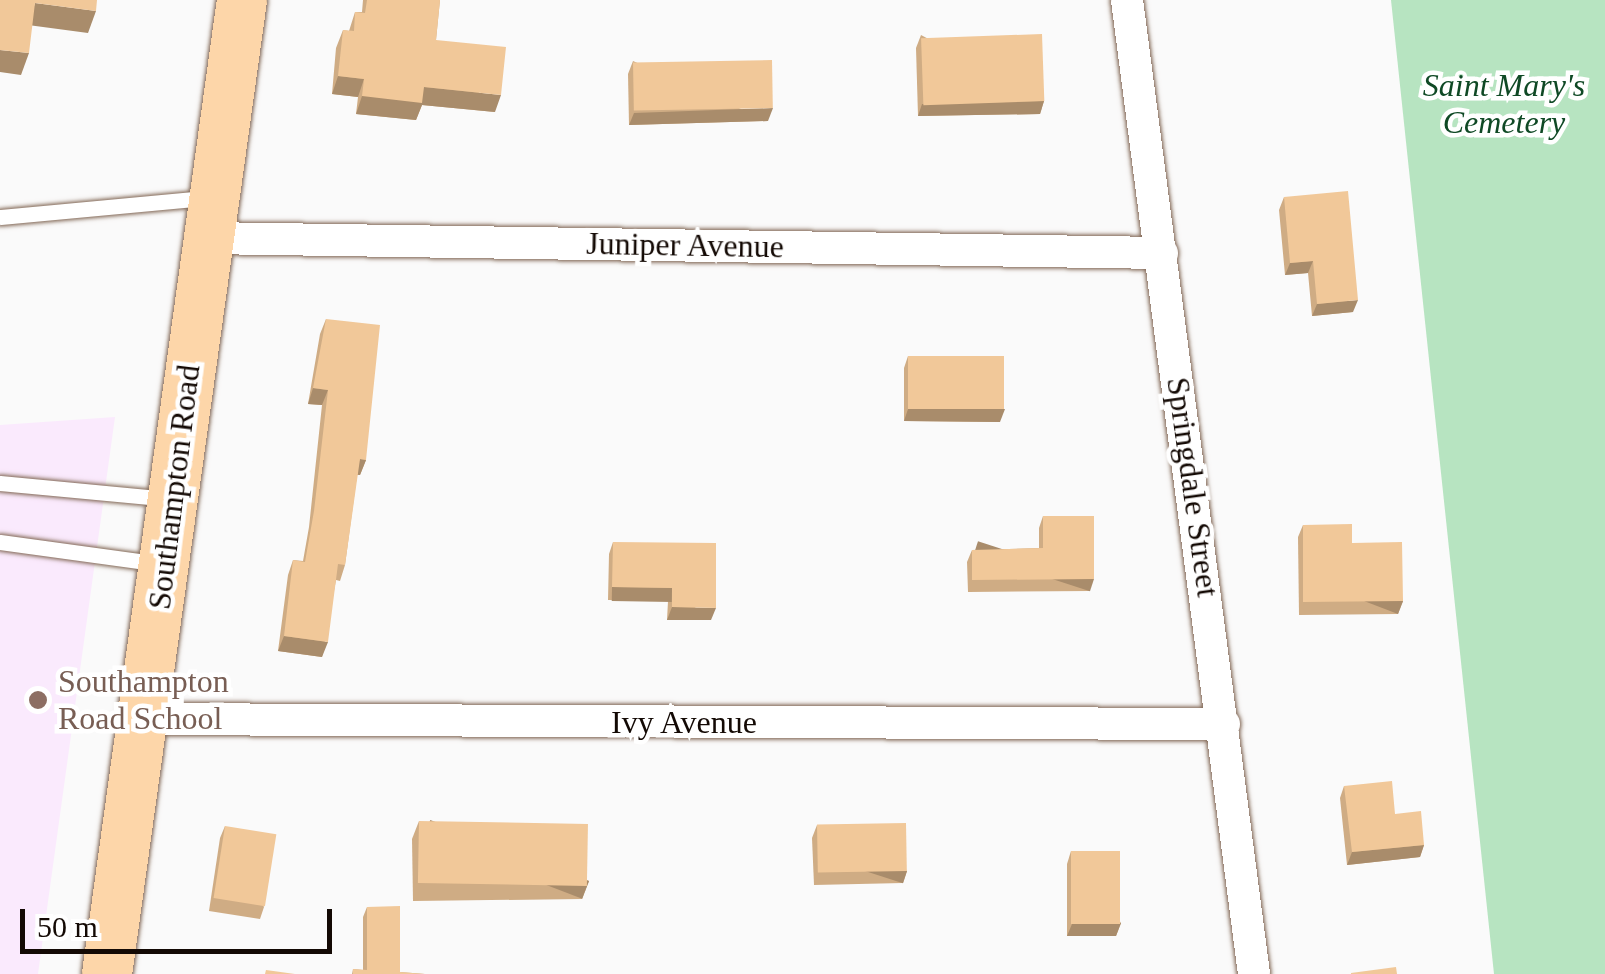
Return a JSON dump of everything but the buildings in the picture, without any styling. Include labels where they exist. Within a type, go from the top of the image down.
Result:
[{"type":"main road","name":"Southampton Road","points":[[107,974],[242,0]]},
{"type":"street","name":"Springdale Street","points":[[1127,0],[1254,974]]},
{"type":"street","name":"Juniper Avenue","points":[[210,217],[1162,253]]},
{"type":"street","name":"Ivy Avenue","points":[[144,720],[1224,724]]},
{"type":"lane","points":[[0,216],[210,217]]},
{"type":"lane","points":[[0,483],[172,499]]},
{"type":"lane","points":[[0,542],[165,564]]},
{"type":"shaded area","name":"Southampton Road School","points":[[115,417],[38,974],[0,974],[0,425]]},
{"type":"green space","name":"Saint Mary's Cemetery","points":[[1391,0],[1605,0],[1605,974],[1494,974]]},
{"type":"place","name":"Southampton Road School","points":[[38,700]]}]
